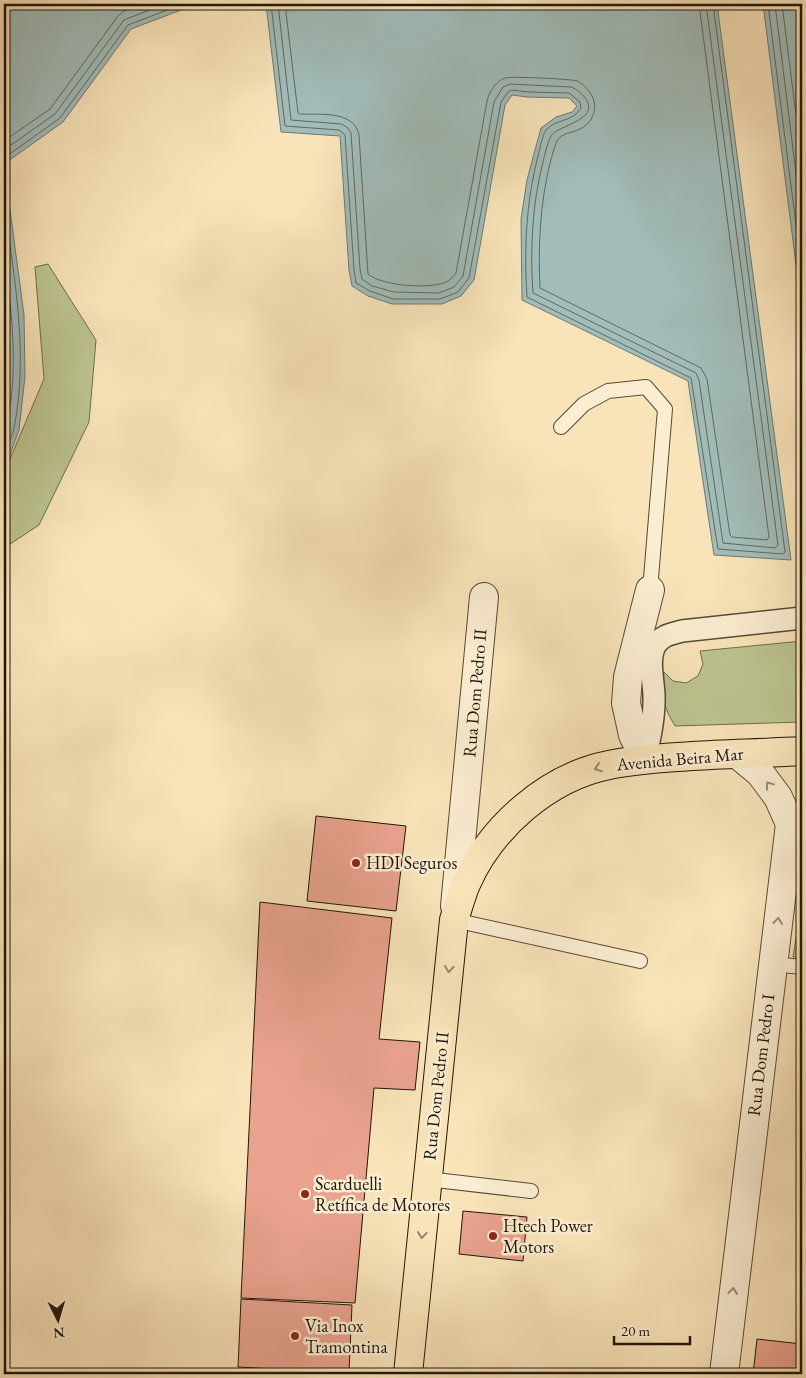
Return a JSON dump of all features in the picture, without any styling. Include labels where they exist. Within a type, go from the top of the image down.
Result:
[{"type":"main road","name":"Avenida Beira Mar","points":[[454,920],[466,884],[485,851],[509,821],[538,796],[571,777],[608,765],[645,759],[802,751]]},
{"type":"main road","name":"Rua Dom Pedro II","points":[[408,1374],[454,920]]},
{"type":"street","points":[[645,759],[633,735],[626,703],[628,677],[650,590]]},
{"type":"street","name":"Rua Dom Pedro II","points":[[454,920],[484,597]]},
{"type":"street","points":[[645,759],[652,728],[654,699],[652,658],[656,646],[665,635],[682,631],[802,618]]},
{"type":"street","name":"Rua Dom Pedro I","points":[[724,1374],[790,824],[778,797],[760,773],[737,754]]},
{"type":"street","points":[[463,819],[470,836],[485,851]]},
{"type":"lane","points":[[561,427],[584,404],[608,390],[646,387],[665,409],[650,590]]},
{"type":"lane","points":[[454,920],[640,961]]},
{"type":"lane","points":[[773,964],[802,967]]},
{"type":"lane","points":[[427,1179],[531,1191]]},
{"type":"green space","points":[[48,264],[96,340],[89,422],[39,525],[4,548],[4,473],[44,379],[35,267]]},
{"type":"green space","points":[[802,641],[802,722],[675,726],[664,700],[664,672],[673,681],[686,683],[698,676],[703,664],[700,651]]},
{"type":"green space","points":[[802,899],[802,957],[793,957]]},
{"type":"water","points":[[4,4],[197,4],[131,29],[63,122],[4,164]]},
{"type":"water","points":[[266,4],[717,4],[791,560],[714,555],[688,381],[522,300],[521,219],[527,180],[541,128],[556,117],[572,112],[577,106],[569,98],[512,95],[505,105],[474,280],[461,296],[442,304],[392,304],[368,296],[352,286],[349,270],[340,136],[281,132]]},
{"type":"water","points":[[763,4],[802,4],[802,312]]},
{"type":"water","points":[[4,165],[24,315],[25,376],[19,430],[4,471]]},
{"type":"building","name":"HDI Seguros","points":[[316,816],[406,826],[396,911],[307,901]]},
{"type":"building","name":"Scarduelli Retífica de Motores","points":[[260,902],[392,918],[379,1039],[420,1042],[415,1090],[374,1088],[355,1303],[241,1298]]},
{"type":"building","name":"Htech Power Motors","points":[[463,1211],[527,1217],[523,1261],[459,1254]]},
{"type":"building","name":"Via Inox Tramontina","points":[[241,1299],[352,1305],[349,1373],[238,1367]]},
{"type":"building","points":[[757,1339],[802,1344],[802,1374],[753,1374]]},
{"type":"place","name":"HDI Seguros","points":[[356,863]]},
{"type":"place","name":"Scarduelli Retífica de Motores","points":[[305,1194]]},
{"type":"place","name":"Htech Power Motors","points":[[493,1236]]},
{"type":"place","name":"Via Inox Tramontina","points":[[295,1336]]}]
